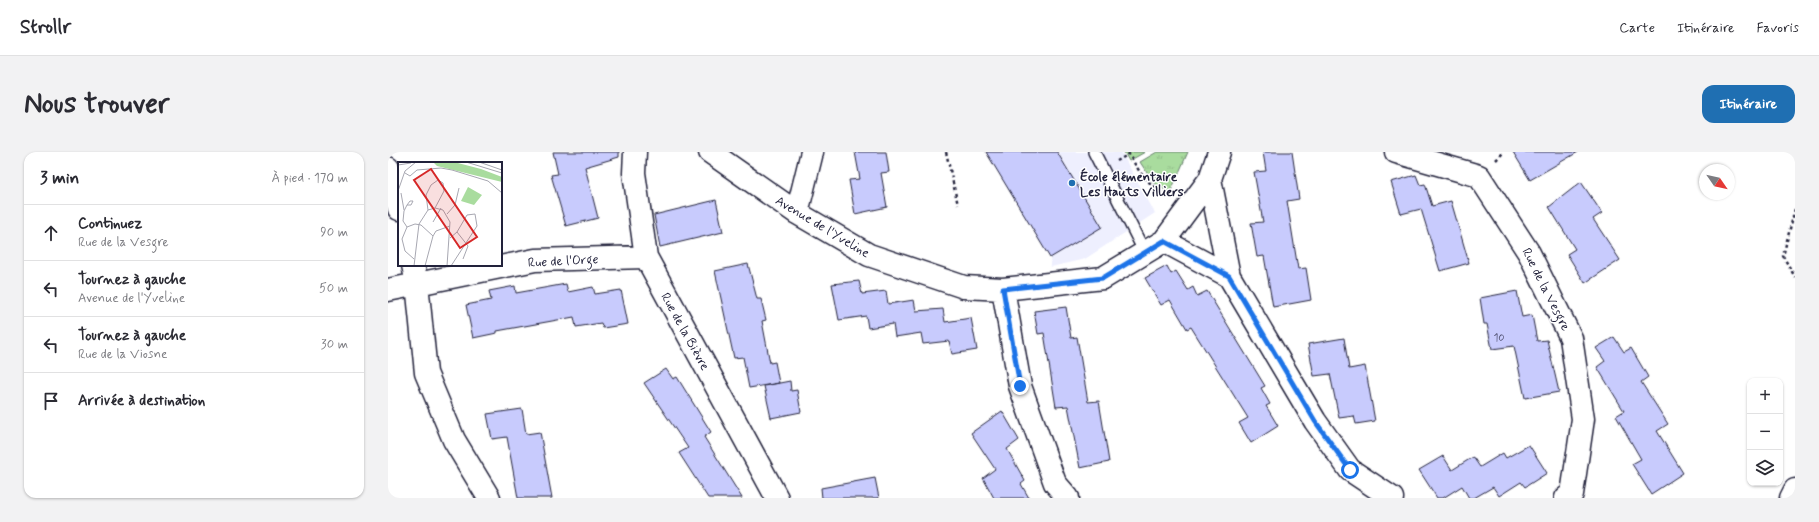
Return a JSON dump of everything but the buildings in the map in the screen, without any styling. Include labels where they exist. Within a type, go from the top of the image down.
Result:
[{"type":"street","name":"Rue de la Bièvre","points":[[635,152],[634,173],[646,258],[777,498]]},
{"type":"street","name":"Avenue de l'Yveline","points":[[710,152],[797,213],[869,254],[964,286],[1003,289],[1103,278],[1164,241],[1210,179],[1219,152]]},
{"type":"street","points":[[797,213],[812,152]]},
{"type":"street","name":"Rue de la Vesgre","points":[[1396,152],[1479,176],[1530,253],[1571,338],[1583,419],[1572,494],[1566,498]]},
{"type":"street","points":[[388,168],[398,205]]},
{"type":"street","points":[[1210,179],[1229,276],[1315,421],[1350,470],[1392,498]]},
{"type":"street","points":[[1164,241],[1229,276]]},
{"type":"street","name":"Rue de l'Orge","points":[[502,264],[535,260],[646,258]]},
{"type":"street","name":"Rue de l'Orge","points":[[388,290],[415,274],[484,266]]},
{"type":"street","points":[[415,274],[426,373],[454,440],[489,498]]},
{"type":"street","points":[[1003,289],[1020,386],[1055,483],[1068,498]]},
{"type":"street","points":[[1791,498],[1795,490]]},
{"type":"lane","points":[[1094,152],[1145,253]]},
{"type":"path","points":[[946,152],[958,205]]},
{"type":"path","points":[[1119,160],[1129,154],[1138,169],[1151,185],[1189,206]]},
{"type":"path","points":[[1795,209],[1783,256],[1795,278]]},
{"type":"shaded area","name":"École élémentaire Les Hauts Villiers","points":[[986,152],[1121,152],[1155,213],[1085,259],[1051,267],[1050,258]]},
{"type":"green space","points":[[1124,152],[1145,152],[1129,161]]},
{"type":"green space","points":[[1157,152],[1188,152],[1170,193],[1153,182],[1140,162]]},
{"type":"place","name":"École élémentaire Les Hauts Villiers","points":[[1072,183]]},
{"type":"route","points":[[1020,386],[1003,289],[1103,278],[1164,241],[1229,276],[1315,421],[1350,470]]}]
